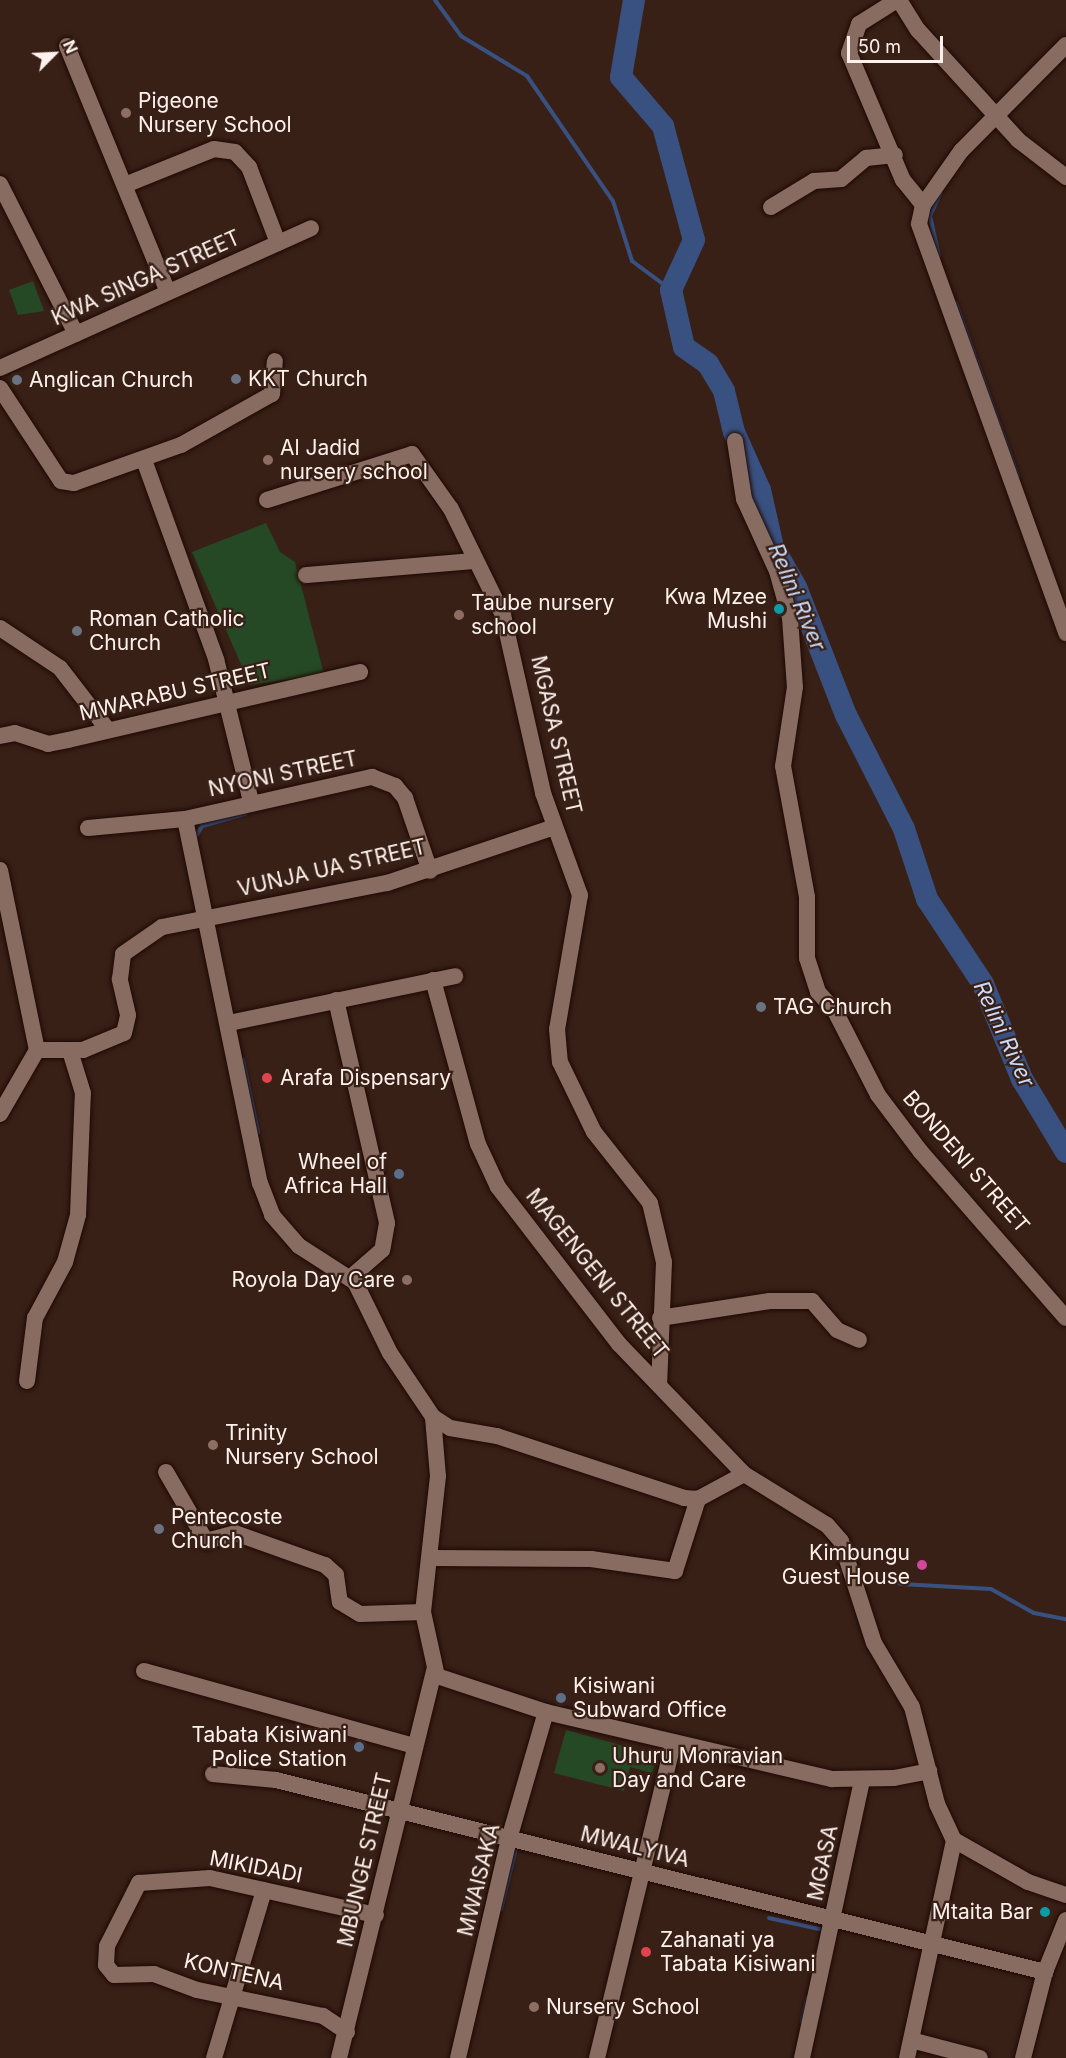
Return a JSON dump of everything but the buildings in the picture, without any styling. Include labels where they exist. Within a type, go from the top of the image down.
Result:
[{"type":"street","points":[[923,205],[903,180],[895,155],[849,53],[860,24],[898,0],[918,30],[1033,154],[1066,177]]},
{"type":"street","points":[[1066,45],[999,117],[961,151],[923,205],[919,224],[1066,633]]},
{"type":"street","points":[[67,46],[168,292]]},
{"type":"street","points":[[125,185],[214,149],[235,152],[249,166],[278,243]]},
{"type":"street","points":[[771,207],[814,181],[841,178],[867,158],[895,155]]},
{"type":"street","points":[[0,184],[76,334]]},
{"type":"street","name":"KWA SINGA STREET","points":[[0,368],[311,228]]},
{"type":"street","points":[[0,388],[61,481],[88,480],[144,460],[272,394],[275,361]]},
{"type":"street","name":"BONDENI STREET","points":[[735,441],[744,499],[777,572],[790,618],[795,687],[783,766],[807,897],[807,958],[818,992],[835,1011],[878,1095],[921,1152],[1066,1318]]},
{"type":"street","name":"MGASA STREET","points":[[267,500],[412,454],[451,509],[510,636],[554,827],[580,895],[557,1029],[560,1062],[594,1132],[650,1203],[664,1263],[659,1385]]},
{"type":"street","points":[[144,460],[216,659],[250,802]]},
{"type":"street","points":[[306,575],[474,561]]},
{"type":"street","points":[[0,628],[60,668],[108,730]]},
{"type":"street","name":"MWARABU STREET","points":[[0,736],[15,733],[48,744],[360,672]]},
{"type":"street","name":"NYONI STREET","points":[[88,828],[185,819],[348,781],[383,780],[405,798],[430,872]]},
{"type":"street","points":[[185,819],[229,1023],[260,1183],[272,1215],[299,1246],[350,1278],[390,1353],[433,1418],[450,1428],[497,1436],[698,1499]]},
{"type":"street","name":"VUNJA UA STREET","points":[[70,1051],[100,1044],[128,1027],[123,954],[162,927],[206,921],[430,872],[495,843],[554,827]]},
{"type":"street","points":[[0,870],[37,1050],[0,1114]]},
{"type":"street","points":[[229,1023],[455,976]]},
{"type":"street","name":"MAGENGENI STREET","points":[[433,980],[488,1171],[619,1344],[744,1474],[827,1525],[841,1541],[874,1643],[912,1707],[929,1771],[954,1840]]},
{"type":"street","points":[[336,1000],[387,1223],[382,1250],[350,1278]]},
{"type":"street","points":[[27,1381],[35,1318],[65,1262],[78,1215],[83,1093],[70,1051],[37,1050]]},
{"type":"street","points":[[660,1318],[770,1301],[812,1301],[837,1330],[858,1340]]},
{"type":"street","points":[[433,1418],[438,1476],[433,1558],[423,1612],[434,1672],[476,1693],[546,1712],[832,1779],[862,1781],[929,1771]]},
{"type":"street","points":[[165,1472],[206,1541],[235,1533],[325,1565],[336,1575],[340,1602],[360,1614],[423,1612]]},
{"type":"street","points":[[433,1558],[591,1559],[675,1571],[698,1499],[744,1474]]},
{"type":"street","points":[[144,1671],[415,1746]]},
{"type":"street","name":"MBUNGE STREET","points":[[339,2058],[376,1915],[396,1810],[434,1672]]},
{"type":"street","name":"MWAISAKA","points":[[458,2058],[509,1839],[546,1712]]},
{"type":"street","points":[[602,2057],[641,1871],[673,1743]]},
{"type":"street","name":"MWALYIVA","points":[[213,1774],[276,1780],[641,1871],[833,1923],[1045,1972]]},
{"type":"street","name":"MGASA","points":[[801,2058],[833,1923],[862,1781]]},
{"type":"street","points":[[907,2058],[933,1947],[954,1840],[1028,1882],[1066,1895]]},
{"type":"street","name":"MIKIDADI","points":[[108,1969],[107,1946],[131,1894],[139,1883],[197,1878],[264,1890],[376,1915]]},
{"type":"street","points":[[214,2058],[264,1890]]},
{"type":"street","points":[[1023,2058],[1045,1972],[1061,1946],[1066,1920]]},
{"type":"street","name":"KONTENA","points":[[108,1969],[118,1975],[154,1974],[234,1997],[323,2016],[347,2032]]},
{"type":"street","points":[[911,2040],[980,2058]]},
{"type":"green space","points":[[33,281],[44,311],[18,315],[9,290]]},
{"type":"green space","points":[[266,523],[280,552],[295,562],[324,674],[250,685],[192,552]]},
{"type":"green space","points":[[566,1730],[657,1755],[652,1773],[630,1767],[624,1791],[554,1773]]},
{"type":"waterway","points":[[435,0],[461,36],[527,76],[613,201],[632,261],[671,290]]},
{"type":"waterway","name":"Relini River","points":[[634,0],[621,77],[663,126],[694,240],[671,290],[684,347],[708,364],[724,391],[734,432],[760,490],[773,547],[796,587],[846,715],[904,829],[927,899],[983,984],[1022,1079],[1066,1152]]},
{"type":"waterway","points":[[939,256],[930,216],[941,192]]},
{"type":"waterway","points":[[956,303],[1018,476]]},
{"type":"waterway","points":[[195,838],[202,826],[245,814]]},
{"type":"waterway","points":[[243,1060],[258,1132]]},
{"type":"waterway","points":[[885,1573],[901,1584],[991,1589],[1034,1613],[1066,1619]]},
{"type":"waterway","points":[[501,1909],[516,1849]]},
{"type":"waterway","points":[[769,1918],[824,1930]]},
{"type":"waterway","points":[[802,2022],[807,1998]]},
{"type":"place","name":"Pigeone Nursery School","points":[[126,113]]},
{"type":"place","name":"KKT Church","points":[[236,379]]},
{"type":"place","name":"Anglican Church","points":[[17,380]]},
{"type":"place","name":"Al Jadid nursery school","points":[[268,460]]},
{"type":"place","name":"Kwa Mzee Mushi","points":[[779,609]]},
{"type":"place","name":"Taube nursery school","points":[[459,615]]},
{"type":"place","name":"Roman Catholic Church","points":[[77,631]]},
{"type":"place","name":"TAG Church","points":[[761,1007]]},
{"type":"place","name":"Arafa Dispensary","points":[[267,1078]]},
{"type":"place","name":"Wheel of Africa Hall","points":[[399,1174]]},
{"type":"place","name":"Royola Day Care","points":[[407,1280]]},
{"type":"place","name":"Trinity Nursery School","points":[[213,1445]]},
{"type":"place","name":"Pentecoste Church","points":[[159,1529]]},
{"type":"place","name":"Kimbungu Guest House","points":[[922,1565]]},
{"type":"place","name":"Kisiwani Subward Office","points":[[561,1698]]},
{"type":"place","name":"Tabata Kisiwani Police Station","points":[[359,1747]]},
{"type":"place","name":"Uhuru Monravian Day and Care","points":[[600,1768]]},
{"type":"place","name":"Mtaita Bar","points":[[1045,1912]]},
{"type":"place","name":"Zahanati ya Tabata Kisiwani","points":[[646,1952]]},
{"type":"place","name":"Nursery School","points":[[534,2007]]}]
